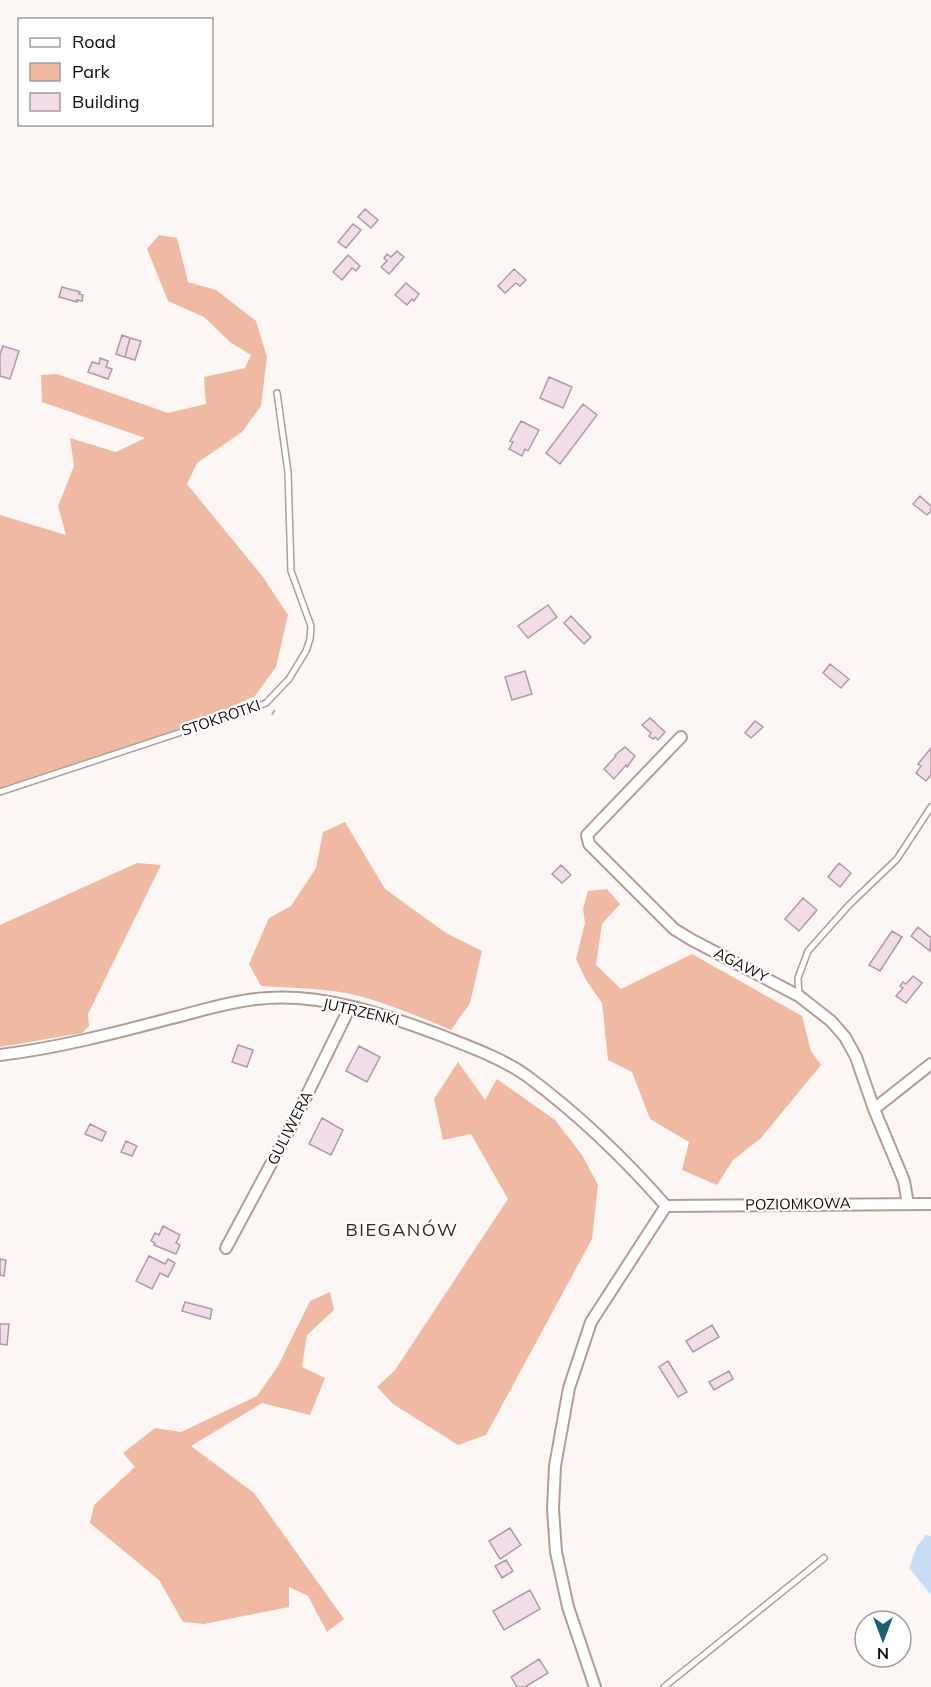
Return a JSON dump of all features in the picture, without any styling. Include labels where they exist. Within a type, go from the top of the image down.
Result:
[{"type":"street","name":"AGAWY","points":[[681,737],[587,835],[589,844],[674,929],[799,996],[831,1021],[845,1037],[856,1057],[874,1109],[904,1181],[908,1204]]},
{"type":"street","name":"JUTRZENKI","points":[[0,1055],[42,1050],[256,999],[286,998],[350,1007],[392,1017],[452,1040],[482,1052],[525,1075],[597,1134],[636,1172],[666,1206]]},
{"type":"street","name":"GULIWERA","points":[[226,1248],[294,1121],[350,1007]]},
{"type":"street","points":[[874,1109],[931,1064]]},
{"type":"street","name":"POZIOMKOWA","points":[[666,1206],[931,1204]]},
{"type":"street","points":[[595,1687],[568,1607],[556,1552],[555,1466],[569,1388],[591,1322],[666,1206]]},
{"type":"lane","name":"STOKROTKI","points":[[0,792],[266,703],[289,679],[306,651],[311,626],[291,571],[288,472],[277,393]]},
{"type":"lane","points":[[799,996],[798,978],[808,951],[849,905],[897,859],[931,807]]},
{"type":"lane","points":[[664,1687],[824,1558]]},
{"type":"green space","points":[[159,235],[177,238],[188,282],[216,290],[256,321],[267,357],[261,406],[242,432],[197,463],[187,484],[263,577],[288,615],[276,667],[255,696],[197,723],[0,788],[0,515],[66,535],[58,506],[74,466],[70,438],[116,452],[145,438],[42,402],[41,375],[57,374],[168,413],[206,404],[204,377],[245,368],[251,355],[230,342],[204,317],[168,301],[147,249]]},
{"type":"green space","points":[[345,822],[385,889],[446,933],[482,951],[470,1003],[451,1030],[406,1011],[347,993],[261,986],[249,964],[269,918],[291,906],[316,868],[323,832]]},
{"type":"green space","points":[[137,863],[161,865],[88,1014],[89,1026],[82,1033],[0,1047],[0,925]]},
{"type":"green space","points":[[607,889],[620,904],[602,924],[596,965],[621,989],[692,954],[802,1016],[811,1051],[821,1065],[761,1138],[733,1160],[717,1185],[682,1170],[689,1142],[650,1119],[632,1072],[608,1060],[602,1003],[586,980],[576,959],[585,923],[583,909],[588,891]]},
{"type":"green space","points":[[458,1062],[485,1100],[497,1079],[555,1120],[582,1155],[598,1185],[592,1239],[486,1435],[458,1445],[393,1404],[377,1387],[395,1370],[508,1199],[471,1134],[443,1140],[434,1099]]},
{"type":"green space","points":[[330,1292],[334,1310],[307,1335],[302,1367],[325,1378],[310,1415],[262,1403],[191,1446],[254,1493],[344,1619],[327,1632],[308,1596],[289,1587],[289,1607],[204,1624],[183,1622],[159,1580],[90,1523],[94,1505],[135,1467],[123,1453],[155,1428],[181,1432],[257,1396],[278,1366],[310,1301]]},
{"type":"water","points":[[926,1535],[931,1536],[931,1595],[909,1568],[917,1546]]},
{"type":"building","points":[[365,209],[378,220],[371,228],[358,217]]},
{"type":"building","points":[[353,224],[361,230],[346,248],[338,242]]},
{"type":"building","points":[[397,251],[404,257],[389,274],[381,267],[387,261],[384,258],[387,254],[391,257]]},
{"type":"building","points":[[348,255],[360,266],[356,271],[352,268],[342,280],[333,272]]},
{"type":"building","points":[[514,269],[526,280],[520,286],[516,283],[505,293],[498,286]]},
{"type":"building","points":[[406,283],[419,294],[407,305],[395,295]]},
{"type":"building","points":[[62,287],[80,292],[79,294],[83,295],[82,301],[77,300],[77,302],[59,297]]},
{"type":"building","points":[[122,335],[130,338],[125,357],[116,354]]},
{"type":"building","points":[[130,338],[141,341],[135,360],[125,357]]},
{"type":"building","points":[[3,346],[19,351],[10,379],[0,376],[0,354]]},
{"type":"building","points":[[100,358],[108,361],[106,367],[112,369],[108,379],[88,372],[92,362],[99,364]]},
{"type":"building","points":[[549,377],[572,387],[563,408],[540,398]]},
{"type":"building","points":[[583,404],[597,415],[560,464],[546,453]]},
{"type":"building","points":[[521,421],[539,430],[528,451],[525,449],[522,456],[509,449],[513,442],[510,441]]},
{"type":"building","points":[[920,496],[931,506],[931,511],[927,515],[913,504]]},
{"type":"building","points":[[548,605],[557,617],[528,638],[518,626]]},
{"type":"building","points":[[571,616],[591,637],[584,644],[564,623]]},
{"type":"building","points":[[830,664],[849,679],[841,688],[823,673]]},
{"type":"building","points":[[525,671],[532,694],[512,700],[505,677]]},
{"type":"building","points":[[650,718],[665,732],[658,740],[649,736],[651,733],[642,725]]},
{"type":"building","points":[[755,721],[763,727],[751,738],[745,733]]},
{"type":"building","points":[[625,747],[635,756],[614,779],[604,769]]},
{"type":"building","points":[[931,748],[931,775],[926,781],[916,773],[921,766],[918,764]]},
{"type":"building","points":[[839,863],[851,873],[840,887],[828,877]]},
{"type":"building","points":[[561,865],[571,875],[562,883],[552,874]]},
{"type":"building","points":[[803,898],[817,910],[799,931],[785,919]]},
{"type":"building","points":[[918,927],[931,938],[930,951],[911,936]]},
{"type":"building","points":[[892,931],[902,937],[880,971],[869,965]]},
{"type":"building","points":[[913,976],[922,983],[906,1003],[896,996],[903,988],[900,986],[903,982],[906,984]]},
{"type":"building","points":[[238,1045],[253,1050],[247,1067],[232,1062]]},
{"type":"building","points":[[359,1046],[380,1057],[367,1082],[346,1071]]},
{"type":"building","points":[[322,1118],[343,1130],[331,1155],[309,1144]]},
{"type":"building","points":[[90,1124],[106,1132],[102,1141],[85,1134]]},
{"type":"building","points":[[126,1141],[137,1146],[132,1156],[121,1152]]},
{"type":"building","points":[[163,1226],[180,1235],[176,1243],[180,1245],[176,1254],[154,1245],[155,1243],[151,1241],[155,1233],[159,1235]]},
{"type":"building","points":[[149,1256],[165,1264],[168,1259],[175,1263],[168,1277],[160,1273],[152,1289],[136,1281]]},
{"type":"building","points":[[0,1259],[6,1260],[4,1276],[0,1275]]},
{"type":"building","points":[[185,1302],[212,1309],[210,1319],[182,1311]]},
{"type":"building","points":[[0,1324],[9,1324],[7,1345],[0,1344]]},
{"type":"building","points":[[712,1325],[719,1337],[693,1352],[686,1341]]},
{"type":"building","points":[[668,1361],[687,1392],[678,1397],[659,1367]]},
{"type":"building","points":[[729,1371],[733,1379],[714,1390],[709,1382]]},
{"type":"building","points":[[510,1528],[521,1545],[500,1559],[489,1541]]},
{"type":"building","points":[[506,1560],[513,1571],[502,1578],[495,1566]]},
{"type":"building","points":[[530,1590],[540,1609],[504,1630],[493,1611]]},
{"type":"building","points":[[539,1659],[548,1673],[525,1687],[517,1687],[511,1677]]},
{"type":"district","name":"BIEGANÓW","points":[[402,1230]]}]
